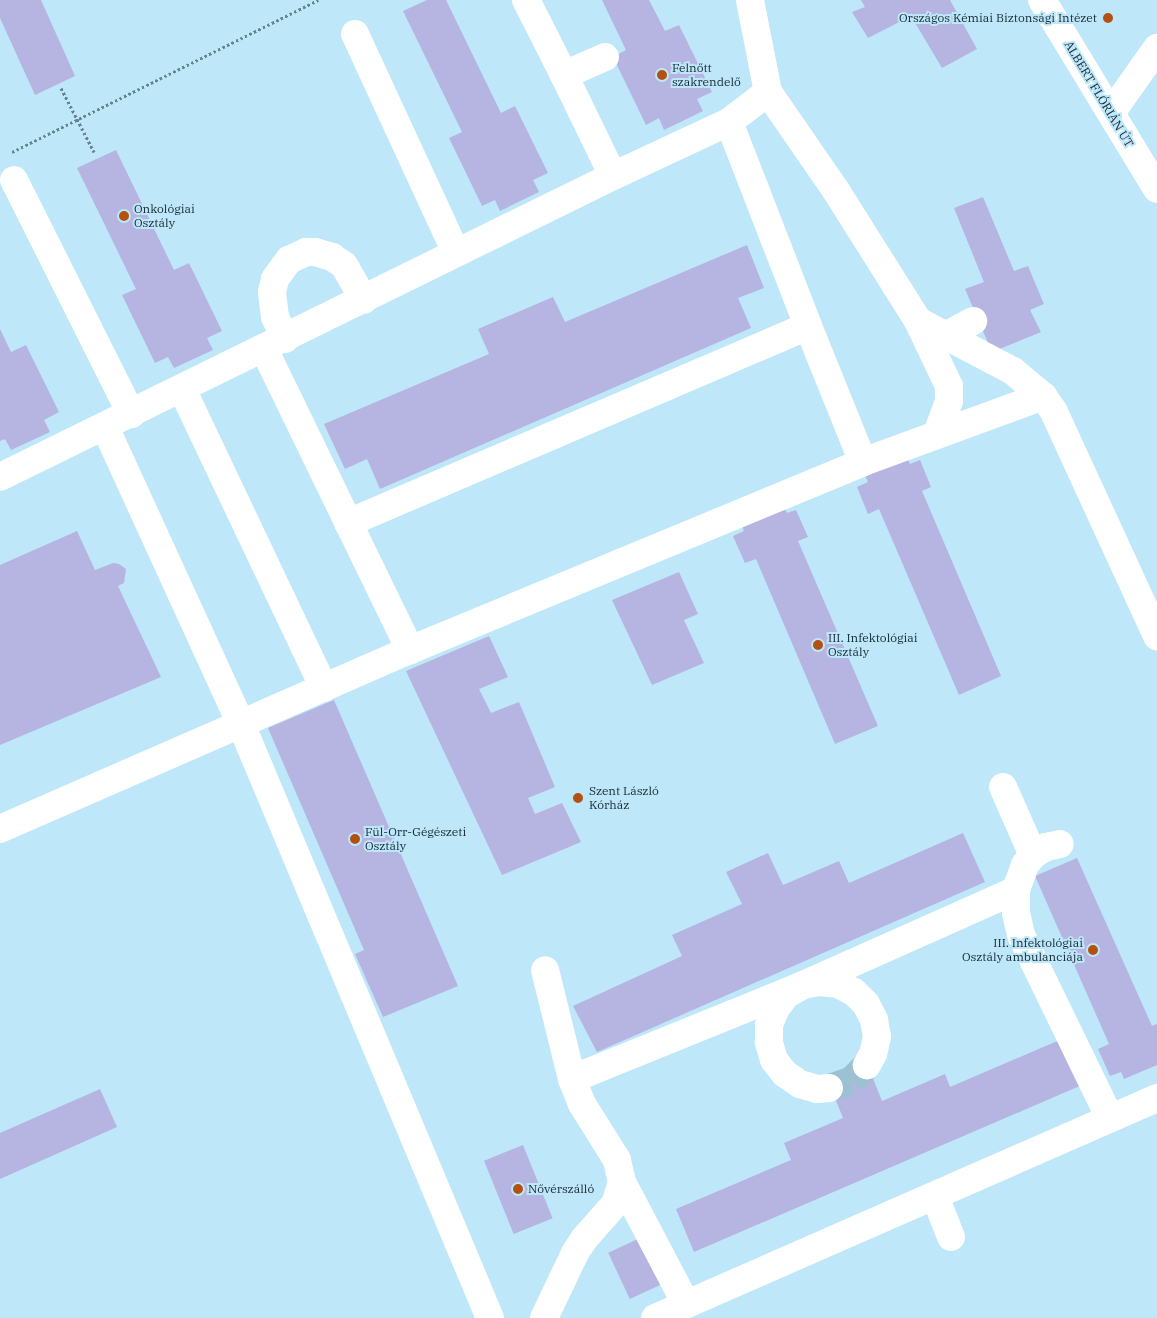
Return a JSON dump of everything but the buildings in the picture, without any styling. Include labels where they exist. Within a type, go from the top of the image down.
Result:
[{"type":"street","points":[[526,0],[613,176]]},
{"type":"street","points":[[750,0],[768,92],[835,189],[918,321],[950,386],[949,402],[937,434]]},
{"type":"street","name":"ALBERT FLÓRIÁN ÚT","points":[[1042,0],[1111,113],[1156,182]]},
{"type":"street","points":[[355,34],[456,253]]},
{"type":"street","points":[[1111,113],[1157,48]]},
{"type":"street","points":[[564,75],[605,57]]},
{"type":"street","points":[[0,477],[132,414],[613,176],[729,122],[768,92]]},
{"type":"street","points":[[729,122],[863,462]]},
{"type":"street","points":[[14,180],[132,414]]},
{"type":"street","points":[[364,300],[344,265],[332,257],[315,252],[306,252],[289,260],[275,279],[272,292],[275,317],[274,344],[348,523],[410,650]]},
{"type":"street","points":[[918,321],[1013,371],[1043,396],[1054,412],[1157,636]]},
{"type":"street","points":[[945,336],[973,322]]},
{"type":"street","points":[[348,523],[808,326]]},
{"type":"street","points":[[182,389],[324,688]]},
{"type":"street","points":[[0,828],[410,650],[863,462],[1043,396]]},
{"type":"street","points":[[105,427],[241,724],[490,1318]]},
{"type":"street","points":[[1002,787],[1033,855]]},
{"type":"street","points":[[1060,844],[1046,847],[1033,855],[1025,864],[1016,890],[1016,913],[1021,934],[1110,1118]]},
{"type":"street","points":[[572,1079],[803,985],[1016,890]]},
{"type":"street","points":[[545,970],[572,1079],[582,1104],[617,1160],[622,1182],[686,1304]]},
{"type":"street","points":[[829,1088],[817,1089],[800,1084],[785,1074],[774,1060],[769,1042],[769,1025],[776,1008],[787,994],[803,985],[820,982],[838,984],[854,992],[866,1004],[874,1020],[877,1037],[873,1054],[867,1065]]},
{"type":"street","points":[[655,1318],[1157,1098]]},
{"type":"street","points":[[544,1318],[575,1253],[584,1239],[615,1204],[622,1182]]},
{"type":"street","points":[[935,1196],[951,1237]]},
{"type":"path","points":[[8,153],[318,0]]},
{"type":"path","points":[[61,88],[94,152]]},
{"type":"tunnel","points":[[829,1088],[851,1081],[867,1065]]},
{"type":"place","name":"Országos Kémiai Biztonsági Intézet","points":[[1108,18]]},
{"type":"place","name":"Felnőtt szakrendelő","points":[[662,75]]},
{"type":"place","name":"Onkológiai Osztály","points":[[124,216]]},
{"type":"place","name":"III. Infektológiai Osztály","points":[[818,645]]},
{"type":"place","name":"Szent László Kórház","points":[[578,798]]},
{"type":"place","name":"Fül-Orr-Gégészeti Osztály","points":[[355,839]]},
{"type":"place","name":"III. Infektológiai Osztály ambulanciája","points":[[1093,950]]},
{"type":"place","name":"Nővérszálló","points":[[518,1189]]}]
